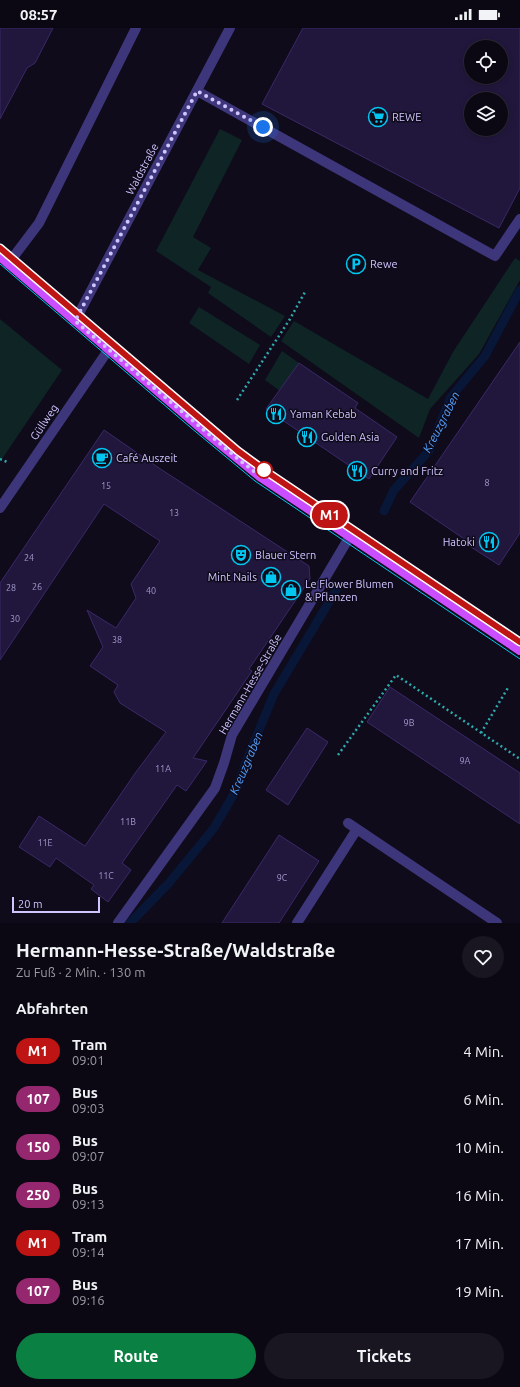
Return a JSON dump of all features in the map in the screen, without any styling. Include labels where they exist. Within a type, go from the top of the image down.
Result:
[{"type":"main road","points":[[0,256],[108,349],[260,476],[520,650]]},
{"type":"street","points":[[8,264],[39,223],[136,28]]},
{"type":"street","name":"Waldstraße","points":[[75,321],[230,28]]},
{"type":"street","points":[[197,91],[495,256],[520,219]]},
{"type":"street","name":"Güllweg","points":[[0,508],[108,349]]},
{"type":"street","name":"Hermann-Hesse-Straße","points":[[118,923],[214,788],[232,735],[350,536]]},
{"type":"street","points":[[348,823],[497,923]]},
{"type":"street","points":[[297,923],[357,829]]},
{"type":"path","points":[[237,400],[290,319],[305,292]]},
{"type":"path","points":[[0,459],[8,463]]},
{"type":"path","points":[[338,755],[396,675],[520,759]]},
{"type":"path","points":[[481,733],[509,686]]},
{"type":"green space","points":[[220,129],[242,140],[193,237],[211,248],[198,270],[285,316],[271,337],[208,293],[211,287],[156,251]]},
{"type":"green space","points":[[515,258],[520,261],[520,280],[479,354],[430,409],[419,438],[281,341],[294,321],[428,399],[453,352]]},
{"type":"green space","points":[[199,307],[260,345],[249,364],[189,323]]},
{"type":"green space","points":[[0,319],[62,370],[0,462]]},
{"type":"green space","points":[[282,351],[299,363],[280,391],[265,380]]},
{"type":"building","points":[[0,28],[53,28],[35,63],[27,68],[0,119]]},
{"type":"building","name":"REWE","points":[[303,28],[520,28],[520,188],[499,228],[262,104]]},
{"type":"building","points":[[520,342],[520,533],[499,565],[471,547],[473,545],[410,502]]},
{"type":"building","points":[[299,363],[358,403],[355,408],[397,437],[369,479],[266,409]]},
{"type":"building","points":[[104,430],[159,468],[309,566],[310,579],[249,669],[252,671],[193,758],[207,761],[186,791],[177,785],[122,863],[131,870],[108,902],[91,889],[94,885],[56,858],[50,867],[19,847],[39,816],[85,846],[136,772],[166,732],[120,703],[114,692],[118,685],[90,666],[103,647],[87,610],[116,628],[136,598],[131,584],[160,541],[104,504],[0,660],[0,583]]},
{"type":"building","points":[[390,687],[520,773],[520,824],[367,722]]},
{"type":"building","points":[[307,728],[328,742],[288,805],[266,790]]},
{"type":"building","points":[[279,835],[319,861],[279,923],[222,923]]},
{"type":"waterway","name":"Kreuzgraben","points":[[384,511],[394,490],[429,451],[451,397],[485,356],[520,290]]},
{"type":"waterway","name":"Kreuzgraben","points":[[130,923],[169,883],[214,828],[235,792],[274,694],[338,587]]},
{"type":"tram line","points":[[0,248],[238,451],[520,642]]},
{"type":"tram line","name":"M1","points":[[0,248],[238,451],[520,642]]},
{"type":"tram line","points":[[0,264],[255,481],[520,659]]},
{"type":"place","name":"REWE","points":[[378,117]]},
{"type":"place","name":"Rewe","points":[[356,264]]},
{"type":"place","name":"Yaman Kebab","points":[[276,414]]},
{"type":"place","name":"Golden Asia","points":[[307,437]]},
{"type":"place","name":"Café Auszeit","points":[[102,458]]},
{"type":"place","name":"Curry and Fritz","points":[[357,471]]},
{"type":"place","name":"Hatoki","points":[[489,542]]},
{"type":"place","name":"Blauer Stern","points":[[241,555]]},
{"type":"place","name":"Mint Nails","points":[[271,577]]},
{"type":"place","name":"Le Flower Blumen & Pflanzen","points":[[291,590]]},
{"type":"route","points":[[263,127],[197,91],[75,321],[237,458],[260,476],[264,470]]}]
